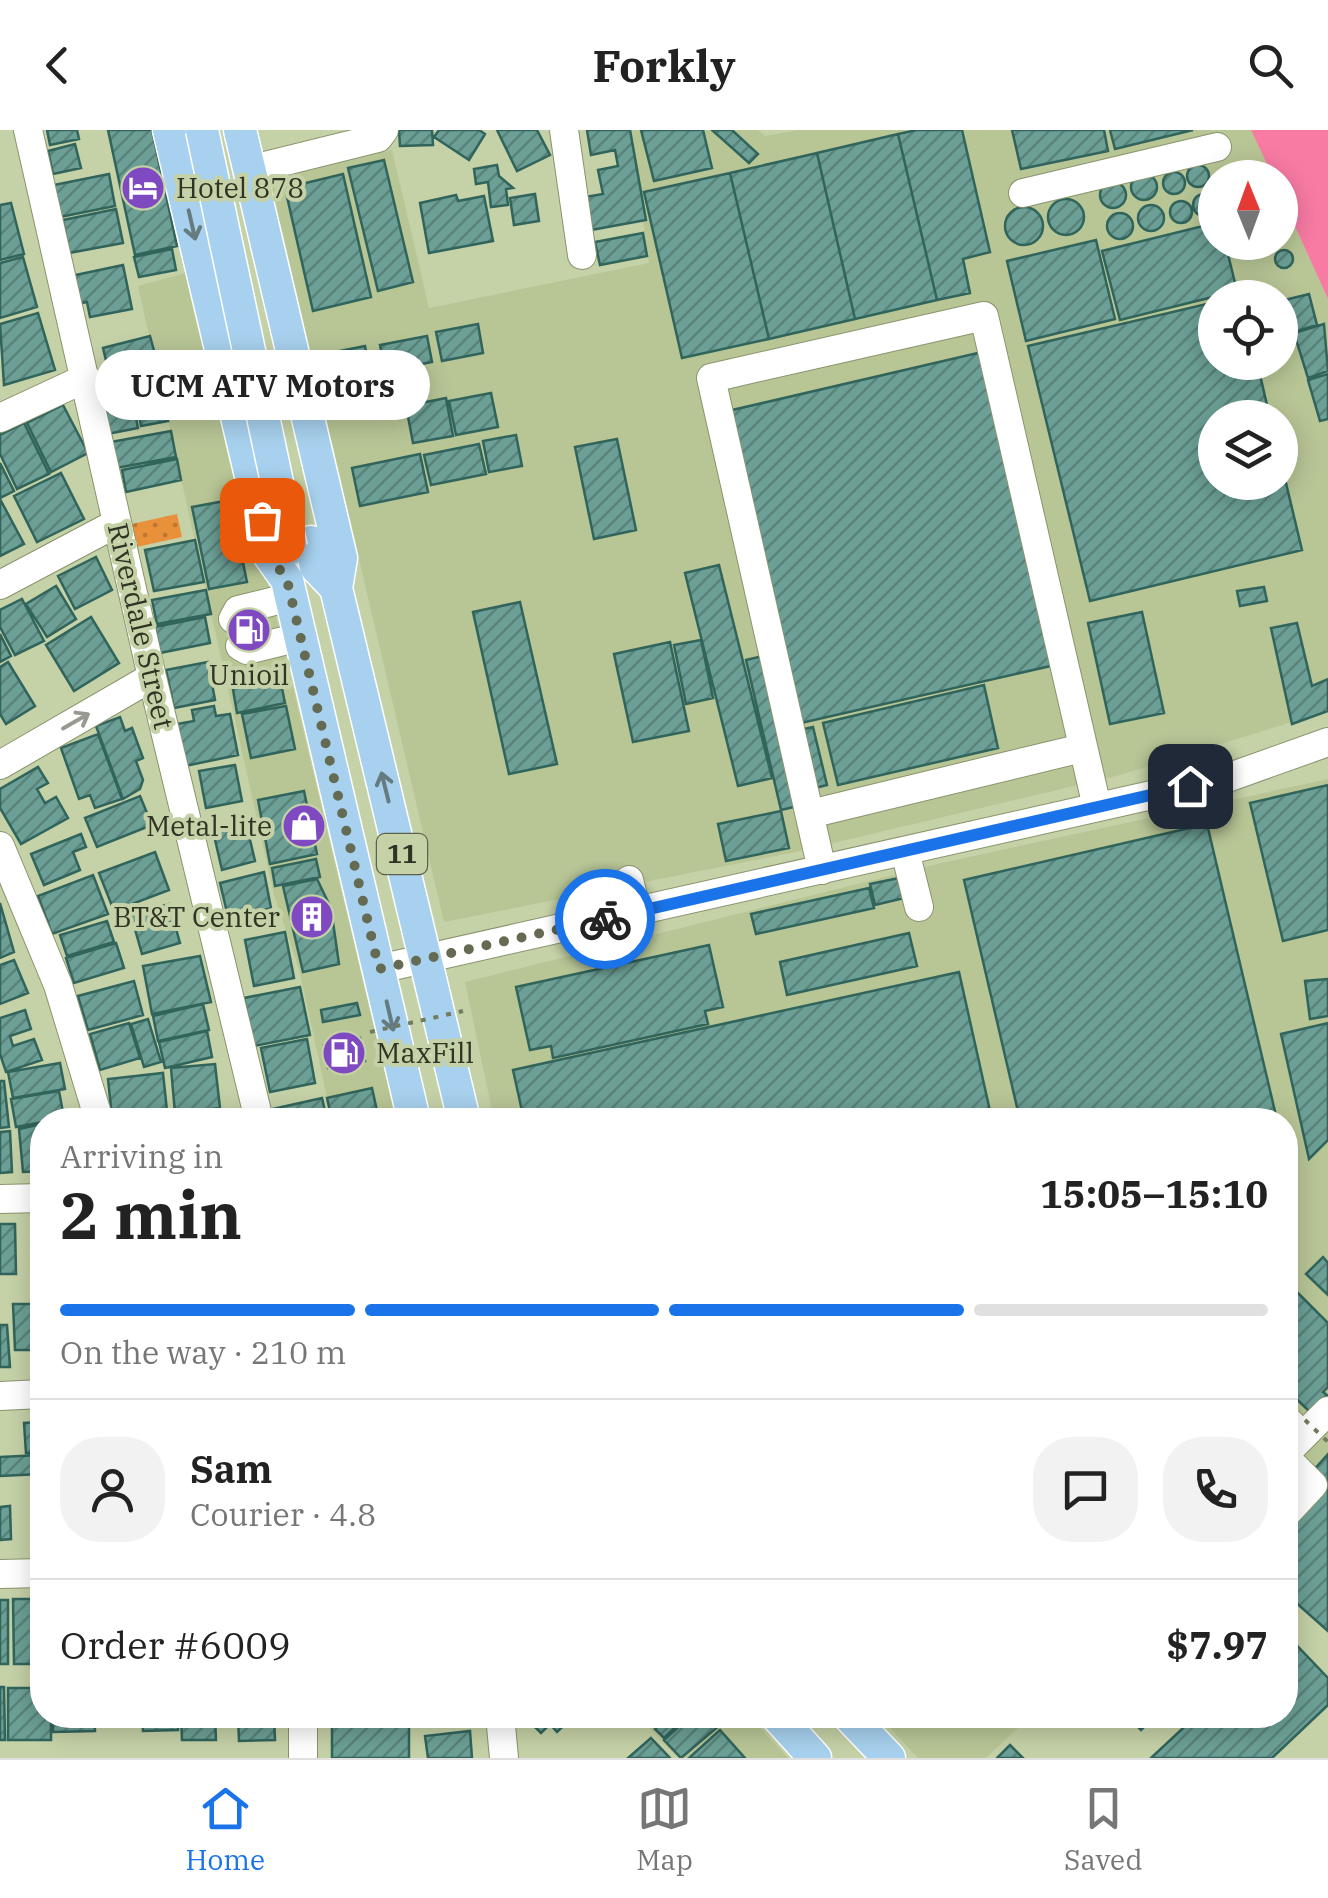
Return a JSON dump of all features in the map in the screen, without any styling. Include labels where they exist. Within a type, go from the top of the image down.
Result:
[{"type":"main road","name":"11","points":[[202,130],[295,567]]},
{"type":"main road","name":"11","points":[[172,143],[270,556],[295,567],[316,566],[336,588]]},
{"type":"main road","name":"11","points":[[239,143],[295,567],[300,637],[411,1108]]},
{"type":"main road","name":"11","points":[[239,143],[340,558],[336,588],[461,1108]]},
{"type":"main road","points":[[788,1728],[815,1758]]},
{"type":"main road","points":[[860,1728],[889,1758]]},
{"type":"street","name":"Riverdale Street","points":[[28,130],[152,677],[256,1108]]},
{"type":"street","points":[[172,143],[378,138],[384,130]]},
{"type":"street","points":[[564,130],[582,254]]},
{"type":"street","points":[[1023,193],[1217,147]]},
{"type":"street","points":[[822,870],[711,378],[984,316],[1097,808]]},
{"type":"street","points":[[0,418],[86,378]]},
{"type":"street","points":[[0,585],[117,523]]},
{"type":"street","points":[[295,567],[238,610],[237,633],[248,650],[300,637]]},
{"type":"street","points":[[0,764],[152,677]]},
{"type":"street","points":[[379,969],[1227,778],[1328,742]]},
{"type":"street","points":[[810,814],[1082,748]]},
{"type":"street","points":[[0,846],[58,985],[95,1108]]},
{"type":"street","points":[[905,851],[919,906]]},
{"type":"street","points":[[629,880],[637,912]]},
{"type":"street","points":[[0,1199],[30,1198]]},
{"type":"street","points":[[0,1396],[30,1395]]},
{"type":"street","points":[[1298,1500],[1313,1484],[1308,1429]]},
{"type":"street","points":[[0,1574],[30,1573]]},
{"type":"street","points":[[303,1728],[303,1758]]},
{"type":"street","points":[[501,1728],[504,1758]]},
{"type":"path","points":[[370,1032],[462,1011]]},
{"type":"shaded area","points":[[630,130],[758,130],[765,136],[798,130],[1251,130],[1265,160],[1198,160],[1198,260],[1298,260],[1298,233],[1328,299],[1328,711],[1120,775],[791,853],[444,922],[270,179],[392,150],[429,308],[649,263]]},
{"type":"shaded area","points":[[1251,130],[1328,130],[1328,299],[1298,233],[1298,160],[1265,160]]},
{"type":"shaded area","points":[[193,271],[393,1108],[329,1108],[299,969],[274,895],[138,286]]},
{"type":"shaded area","points":[[177,514],[182,537],[132,548],[127,525]]},
{"type":"shaded area","points":[[1328,779],[1328,1631],[1298,1604],[1298,1108],[491,1108],[465,982],[937,864]]},
{"type":"shaded area","points":[[649,1728],[760,1728],[788,1758],[678,1758]]},
{"type":"shaded area","points":[[890,1728],[1018,1728],[986,1758],[918,1758]]},
{"type":"building","points":[[47,130],[77,130],[79,139],[50,145]]},
{"type":"building","name":"Hotel 878","points":[[108,130],[152,130],[177,246],[135,255]]},
{"type":"building","points":[[399,130],[432,130],[433,145],[400,146]]},
{"type":"building","points":[[439,130],[479,130],[485,134],[469,160],[434,137]]},
{"type":"building","points":[[497,130],[537,130],[550,155],[517,171]]},
{"type":"building","points":[[587,130],[630,130],[646,220],[591,230],[585,197],[603,194],[598,170],[618,166],[615,150],[591,155]]},
{"type":"building","points":[[641,130],[703,130],[712,168],[654,181]]},
{"type":"building","points":[[712,130],[732,130],[758,154],[749,163]]},
{"type":"building","points":[[962,130],[990,252],[963,259],[970,293],[937,300],[898,134]]},
{"type":"building","points":[[1012,130],[1104,130],[1108,151],[1021,169]]},
{"type":"building","points":[[1110,130],[1193,130],[1115,149]]},
{"type":"building","points":[[898,134],[937,300],[855,319],[817,153]]},
{"type":"building","points":[[75,144],[81,168],[53,174],[48,151]]},
{"type":"building","points":[[817,153],[855,319],[769,339],[730,173]]},
{"type":"building","points":[[384,160],[413,282],[378,291],[348,168]]},
{"type":"building","points":[[497,165],[499,176],[513,188],[506,189],[508,205],[491,207],[488,182],[476,184],[474,169]]},
{"type":"building","points":[[1198,165],[1198,187],[1190,184],[1187,176]]},
{"type":"building","points":[[1174,172],[1182,175],[1182,191],[1174,194],[1166,191],[1163,183],[1166,175]]},
{"type":"building","points":[[730,173],[769,339],[682,358],[644,192]]},
{"type":"building","points":[[109,174],[115,206],[60,217],[54,185]]},
{"type":"building","points":[[343,174],[371,297],[313,311],[285,188]]},
{"type":"building","points":[[1144,174],[1153,178],[1157,187],[1153,196],[1144,200],[1135,196],[1131,187],[1135,178]]},
{"type":"building","points":[[1113,182],[1122,186],[1126,195],[1122,204],[1113,208],[1104,204],[1100,195],[1104,186]]},
{"type":"building","points":[[535,194],[539,221],[514,225],[510,198]]},
{"type":"building","points":[[456,195],[458,201],[484,196],[493,241],[429,253],[420,203]]},
{"type":"building","points":[[1066,199],[1079,204],[1084,217],[1079,230],[1066,235],[1053,230],[1048,217],[1053,204]]},
{"type":"building","points":[[1181,201],[1189,204],[1189,220],[1181,223],[1173,220],[1170,212],[1173,204]]},
{"type":"building","points":[[11,203],[24,254],[0,260],[0,205]]},
{"type":"building","points":[[1151,205],[1160,209],[1164,218],[1160,227],[1151,231],[1142,227],[1138,218],[1142,209]]},
{"type":"building","points":[[1024,207],[1037,213],[1043,226],[1037,239],[1024,245],[1011,239],[1005,226],[1011,213]]},
{"type":"building","points":[[116,209],[123,243],[69,253],[63,220]]},
{"type":"building","points":[[1120,213],[1129,217],[1133,226],[1129,235],[1120,239],[1111,235],[1107,226],[1111,217]]},
{"type":"building","points":[[1198,227],[1198,260],[1229,260],[1234,280],[1198,280],[1198,301],[1120,320],[1102,251]]},
{"type":"building","points":[[643,233],[647,256],[600,265],[595,242]]},
{"type":"building","points":[[1096,240],[1115,319],[1026,341],[1007,261]]},
{"type":"building","points":[[172,249],[176,270],[139,277],[134,257]]},
{"type":"building","points":[[23,257],[37,307],[0,318],[0,263]]},
{"type":"building","points":[[1276,260],[1292,260],[1284,268]]},
{"type":"building","points":[[123,265],[132,309],[90,317],[87,302],[77,304],[71,276]]},
{"type":"building","points":[[1309,294],[1317,325],[1298,331],[1298,297]]},
{"type":"building","points":[[1198,306],[1198,380],[1261,380],[1266,400],[1198,400],[1198,500],[1290,500],[1302,550],[1090,601],[1028,346]]},
{"type":"building","points":[[38,313],[55,370],[4,385],[0,324]]},
{"type":"building","points":[[478,324],[483,353],[442,361],[436,332]]},
{"type":"building","points":[[1324,324],[1328,371],[1308,378],[1298,332]]},
{"type":"building","points":[[150,336],[156,358],[108,369],[103,348]]},
{"type":"building","points":[[427,336],[432,362],[385,371],[380,345]]},
{"type":"building","points":[[365,346],[373,389],[339,396],[330,353]]},
{"type":"building","points":[[982,352],[1055,665],[801,723],[728,411]]},
{"type":"building","points":[[1328,374],[1328,419],[1320,421],[1308,380]]},
{"type":"building","points":[[159,377],[168,421],[141,426],[133,382]]},
{"type":"building","points":[[129,382],[138,428],[107,434],[98,388]]},
{"type":"building","points":[[491,393],[498,427],[456,435],[449,401]]},
{"type":"building","points":[[446,398],[453,436],[413,443],[406,406]]},
{"type":"building","points":[[63,405],[88,453],[51,472],[27,423]]},
{"type":"building","points":[[24,423],[49,474],[17,489],[0,454],[0,435]]},
{"type":"building","points":[[171,431],[176,457],[116,468],[111,442]]},
{"type":"building","points":[[516,435],[522,466],[489,472],[483,441]]},
{"type":"building","points":[[617,439],[636,530],[594,539],[575,447]]},
{"type":"building","points":[[479,444],[486,474],[431,485],[424,455]]},
{"type":"building","points":[[420,454],[428,492],[360,506],[352,468]]},
{"type":"building","points":[[177,459],[181,480],[126,492],[122,470]]},
{"type":"building","points":[[0,463],[14,491],[0,498]]},
{"type":"building","points":[[61,473],[84,519],[37,542],[14,496]]},
{"type":"building","points":[[0,499],[24,544],[0,556]]},
{"type":"building","points":[[230,500],[247,582],[209,589],[192,507]]},
{"type":"building","points":[[195,540],[204,582],[154,591],[145,550]]},
{"type":"building","points":[[96,557],[112,590],[75,609],[58,576]]},
{"type":"building","points":[[719,565],[772,778],[738,786],[685,573]]},
{"type":"building","points":[[56,586],[76,619],[47,637],[26,604]]},
{"type":"building","points":[[1264,587],[1267,601],[1240,606],[1237,591]]},
{"type":"building","points":[[206,590],[211,614],[157,624],[152,600]]},
{"type":"building","points":[[22,599],[44,641],[15,655],[0,627],[0,610]]},
{"type":"building","points":[[520,602],[557,764],[509,774],[473,612]]},
{"type":"building","name":"Unioil","points":[[265,611],[272,637],[233,648],[225,622]]},
{"type":"building","points":[[1142,612],[1164,713],[1110,724],[1088,623]]},
{"type":"building","points":[[91,617],[119,663],[74,691],[46,645]]},
{"type":"building","points":[[205,617],[210,643],[160,653],[155,627]]},
{"type":"building","points":[[1297,623],[1312,686],[1328,679],[1328,711],[1292,724],[1271,628]]},
{"type":"building","points":[[0,634],[11,656],[0,662]]},
{"type":"building","points":[[701,640],[713,698],[686,704],[674,645]]},
{"type":"building","points":[[670,642],[689,731],[633,742],[614,654]]},
{"type":"building","points":[[763,656],[798,806],[781,810],[746,660]]},
{"type":"building","points":[[8,662],[35,706],[6,724],[0,714],[0,667]]},
{"type":"building","points":[[208,662],[215,700],[174,708],[166,670]]},
{"type":"building","points":[[278,669],[285,703],[237,713],[231,678]]},
{"type":"building","points":[[984,685],[998,748],[838,785],[823,723]]},
{"type":"building","points":[[214,706],[216,716],[230,714],[238,755],[185,766],[177,724],[194,721],[192,710]]},
{"type":"building","points":[[286,706],[295,749],[251,758],[242,714]]},
{"type":"building","points":[[120,717],[125,731],[132,728],[143,758],[136,761],[143,780],[140,789],[123,799],[96,726]]},
{"type":"building","points":[[813,727],[827,785],[815,788],[800,730]]},
{"type":"building","points":[[98,734],[122,799],[95,808],[90,795],[79,799],[61,748]]},
{"type":"building","points":[[235,765],[242,801],[206,808],[199,771]]},
{"type":"building","points":[[38,767],[48,783],[37,789],[45,803],[56,797],[68,818],[21,844],[0,808],[0,789]]},
{"type":"building","points":[[1328,785],[1328,930],[1283,941],[1250,803]]},
{"type":"building","points":[[304,791],[317,854],[270,864],[258,800]]},
{"type":"building","points":[[140,796],[152,825],[97,847],[85,818]]},
{"type":"building","points":[[781,811],[789,848],[726,861],[718,824]]},
{"type":"building","points":[[246,823],[255,861],[222,870],[213,831]]},
{"type":"building","points":[[1207,824],[1274,1108],[1017,1108],[964,880]]},
{"type":"building","points":[[81,834],[86,847],[73,852],[80,870],[44,885],[31,854]]},
{"type":"building","points":[[155,852],[169,890],[114,911],[99,873]]},
{"type":"building","points":[[316,859],[320,877],[275,886],[272,868]]},
{"type":"building","points":[[264,872],[271,908],[229,921],[220,883]]},
{"type":"building","points":[[93,875],[108,914],[52,934],[38,896]]},
{"type":"building","points":[[899,878],[904,898],[875,905],[870,884]]},
{"type":"building","name":"BT&T Center","points":[[317,879],[331,908],[339,964],[303,972],[283,886]]},
{"type":"building","points":[[869,888],[874,908],[756,934],[751,914]]},
{"type":"building","points":[[0,903],[14,952],[0,958]]},
{"type":"building","points":[[169,904],[180,943],[142,954],[131,915]]},
{"type":"building","points":[[107,921],[114,942],[67,956],[60,935]]},
{"type":"building","points":[[285,932],[294,978],[254,986],[245,940]]},
{"type":"building","points":[[909,933],[917,966],[787,995],[780,962]]},
{"type":"building","points":[[116,943],[124,968],[74,983],[66,958]]},
{"type":"building","points":[[709,945],[723,1007],[705,1011],[708,1024],[553,1058],[551,1046],[530,1050],[516,987]]},
{"type":"building","points":[[200,956],[211,1002],[152,1014],[143,966]]},
{"type":"building","points":[[14,960],[28,993],[0,1004],[0,965]]},
{"type":"building","points":[[959,972],[989,1108],[521,1108],[513,1070]]},
{"type":"building","points":[[1328,979],[1328,1016],[1310,1019],[1305,981]]},
{"type":"building","points":[[134,981],[143,1015],[88,1030],[78,996]]},
{"type":"building","points":[[300,987],[310,1035],[254,1046],[244,998]]},
{"type":"building","points":[[357,1003],[360,1015],[323,1022],[321,1010]]},
{"type":"building","points":[[203,1004],[209,1030],[158,1041],[153,1016]]},
{"type":"building","points":[[25,1010],[31,1029],[10,1036],[13,1046],[34,1039],[42,1060],[6,1072],[0,1054],[0,1018]]},
{"type":"building","points":[[148,1019],[161,1062],[144,1067],[131,1024]]},
{"type":"building","points":[[129,1023],[140,1058],[100,1070],[90,1034]]},
{"type":"building","points":[[1328,1023],[1328,1140],[1309,1159],[1298,1108],[1281,1034]]},
{"type":"building","points":[[207,1031],[212,1057],[165,1068],[159,1042]]},
{"type":"building","name":"MaxFill","points":[[360,1038],[365,1061],[328,1068],[324,1045]]},
{"type":"building","points":[[307,1039],[315,1083],[270,1092],[261,1048]]},
{"type":"building","points":[[60,1063],[65,1089],[13,1098],[8,1072]]},
{"type":"building","points":[[215,1064],[220,1108],[175,1108],[171,1068]]},
{"type":"building","points":[[163,1073],[167,1108],[111,1108],[108,1079]]},
{"type":"building","points":[[0,1081],[4,1081],[9,1127],[0,1128]]},
{"type":"building","points":[[372,1088],[376,1108],[329,1108],[327,1098]]},
{"type":"building","points":[[59,1091],[62,1108],[30,1108],[30,1124],[16,1127],[11,1099]]},
{"type":"building","points":[[322,1098],[324,1108],[277,1108]]},
{"type":"building","points":[[30,1127],[30,1172],[23,1172],[19,1129]]},
{"type":"building","points":[[10,1131],[12,1172],[0,1173],[0,1132]]},
{"type":"building","points":[[0,1224],[15,1224],[16,1274],[0,1274]]},
{"type":"building","points":[[1323,1257],[1328,1263],[1328,1295],[1306,1274]]},
{"type":"building","points":[[1298,1293],[1328,1323],[1328,1387],[1323,1392],[1327,1395],[1310,1412],[1298,1400]]},
{"type":"building","points":[[13,1304],[30,1304],[30,1350],[15,1350]]},
{"type":"building","points":[[0,1325],[7,1325],[10,1367],[0,1367]]},
{"type":"building","points":[[24,1423],[30,1423],[30,1453],[26,1453]]},
{"type":"building","points":[[1328,1454],[1328,1631],[1298,1604],[1298,1487]]},
{"type":"building","points":[[30,1456],[30,1474],[0,1476],[0,1457]]},
{"type":"building","points":[[10,1506],[11,1539],[0,1540],[0,1507]]},
{"type":"building","points":[[13,1599],[30,1599],[30,1664],[14,1664]]},
{"type":"building","points":[[0,1600],[8,1600],[8,1664],[0,1664]]},
{"type":"building","points":[[1298,1647],[1328,1678],[1328,1705],[1272,1758],[1151,1758],[1183,1728],[1298,1728]]},
{"type":"building","points":[[0,1687],[4,1687],[5,1740],[0,1740]]},
{"type":"building","points":[[8,1688],[30,1688],[30,1728],[51,1728],[51,1740],[8,1740]]},
{"type":"building","points":[[53,1728],[95,1731],[53,1732]]},
{"type":"building","points":[[143,1728],[178,1728],[178,1730]]},
{"type":"building","points":[[182,1728],[216,1728],[216,1740],[182,1740]]},
{"type":"building","points":[[238,1728],[275,1728],[275,1740],[239,1741]]},
{"type":"building","points":[[332,1728],[409,1728],[409,1758],[332,1758]]},
{"type":"building","points":[[656,1728],[674,1728],[664,1738]]},
{"type":"building","points":[[677,1728],[716,1728],[681,1758],[664,1740]]},
{"type":"building","points":[[720,1730],[745,1758],[689,1758]]},
{"type":"building","points":[[470,1731],[472,1758],[428,1758],[425,1736]]},
{"type":"building","points":[[651,1738],[670,1758],[628,1758]]},
{"type":"building","points":[[1010,1745],[1023,1758],[997,1758]]},
{"type":"way so far","points":[[262,520],[270,556],[287,580],[379,969],[605,919]]},
{"type":"place","name":"Hotel 878","points":[[143,188]]},
{"type":"place","name":"UCM ATV Motors","points":[[262,520]]},
{"type":"place","name":"Unioil","points":[[249,630]]},
{"type":"place","name":"Metal-lite","points":[[304,826]]},
{"type":"place","name":"BT&T Center","points":[[312,917]]},
{"type":"place","name":"MaxFill","points":[[344,1053]]},
{"type":"route","points":[[605,919],[1190,786]]}]
